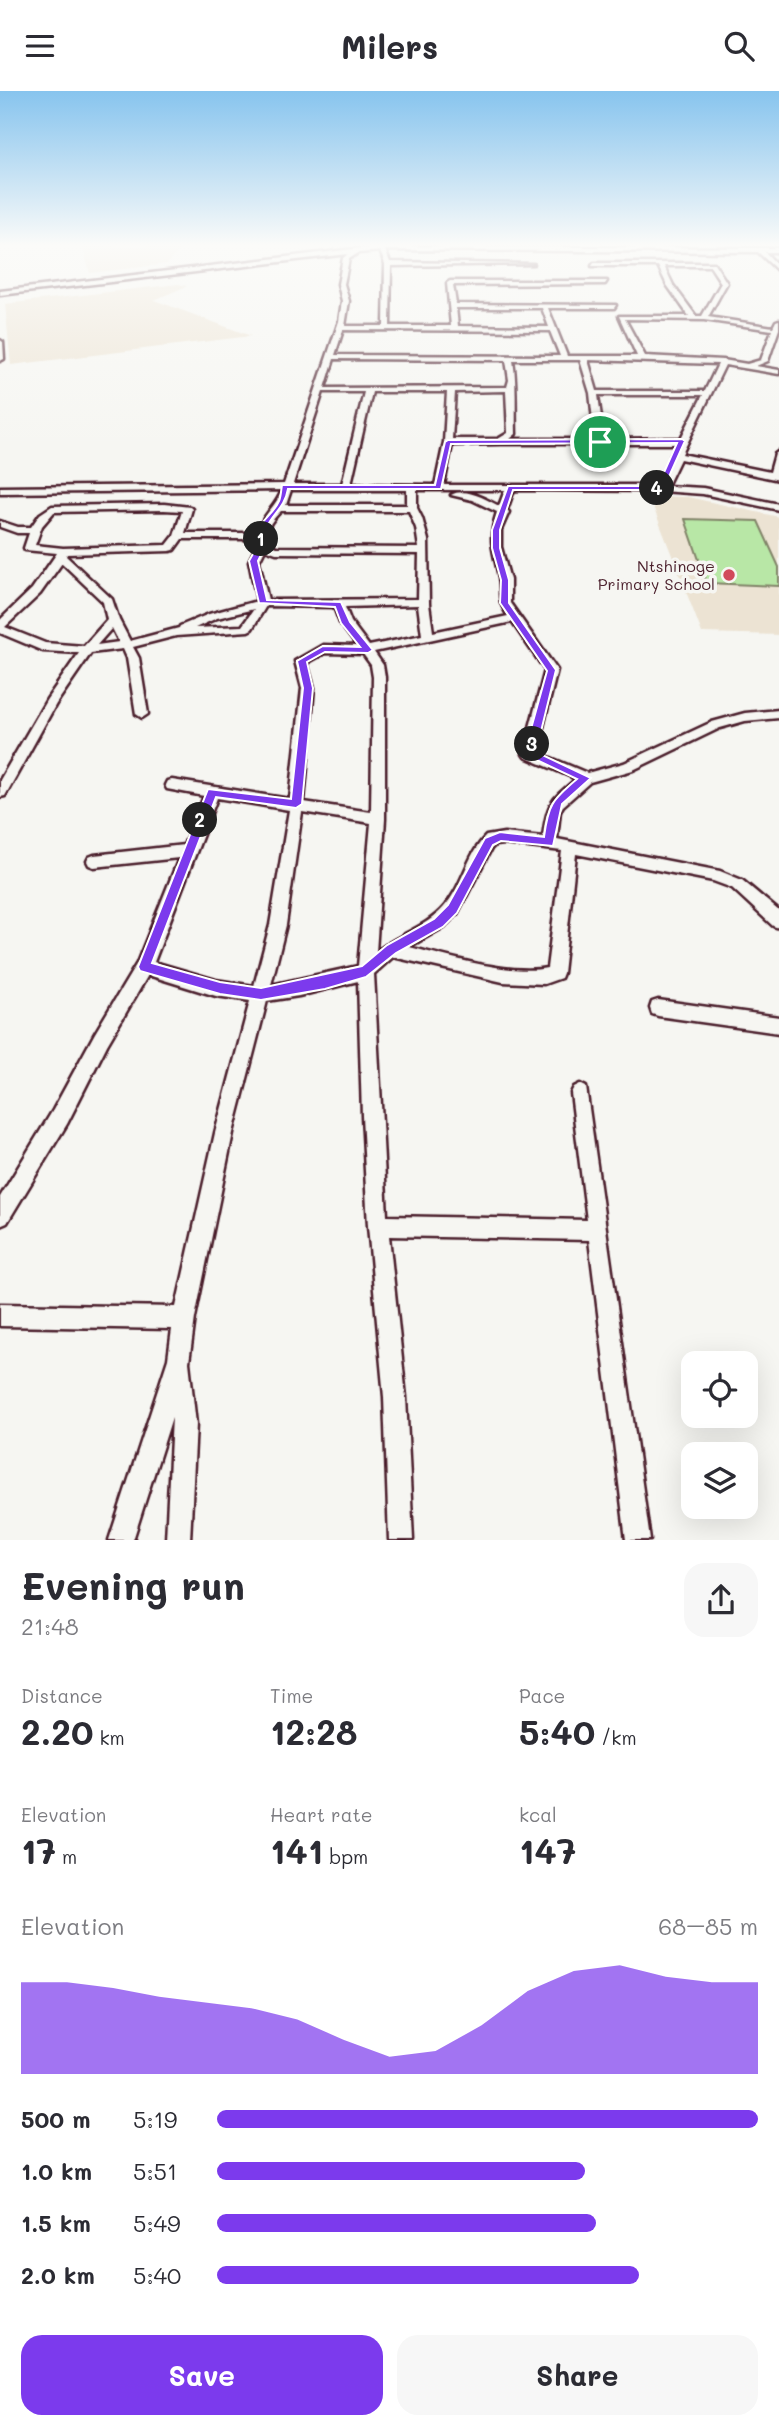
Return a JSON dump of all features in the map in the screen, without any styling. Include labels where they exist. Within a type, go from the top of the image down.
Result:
[{"type":"street","points":[[176,632],[244,629],[263,603],[254,561],[265,520],[278,508],[285,491],[341,328],[342,314]]},
{"type":"street","points":[[387,314],[387,328]]},
{"type":"street","points":[[454,314],[455,328]]},
{"type":"street","points":[[547,314],[564,357]]},
{"type":"street","points":[[619,314],[642,358]]},
{"type":"street","points":[[691,314],[693,317]]},
{"type":"street","points":[[704,318],[707,314]]},
{"type":"street","points":[[621,317],[693,317],[775,329]]},
{"type":"street","points":[[764,361],[779,321]]},
{"type":"street","points":[[341,328],[552,329]]},
{"type":"street","points":[[770,341],[779,342]]},
{"type":"street","points":[[0,344],[0,359]]},
{"type":"street","points":[[331,356],[642,358],[723,362],[776,372]]},
{"type":"street","points":[[500,442],[512,434],[510,389],[513,380],[509,357]]},
{"type":"street","points":[[583,357],[594,393],[600,442]]},
{"type":"street","points":[[745,366],[764,361]]},
{"type":"street","points":[[764,361],[776,372]]},
{"type":"street","points":[[661,488],[723,362]]},
{"type":"street","points":[[318,390],[510,389]]},
{"type":"street","points":[[346,487],[368,391]]},
{"type":"street","points":[[439,487],[448,442],[451,391]]},
{"type":"street","points":[[594,393],[707,393]]},
{"type":"street","points":[[448,442],[682,441]]},
{"type":"street","points":[[675,455],[776,477],[779,454]]},
{"type":"street","points":[[43,489],[62,484]]},
{"type":"street","points":[[189,502],[179,536],[170,548],[155,551],[62,554],[29,548],[35,530],[46,512],[52,509],[164,507],[189,502],[285,491],[346,487],[468,495],[504,512]]},
{"type":"street","points":[[0,490],[412,491],[439,487],[661,488],[703,491],[779,506]]},
{"type":"street","points":[[510,488],[496,530],[496,548],[505,580],[505,603],[551,670],[530,754],[586,778]]},
{"type":"street","points":[[412,491],[412,508],[416,513],[423,551],[423,601],[428,637]]},
{"type":"street","points":[[0,501],[29,496],[121,496],[189,502]]},
{"type":"street","points":[[121,496],[129,500],[134,508]]},
{"type":"street","points":[[278,508],[412,508]]},
{"type":"street","points":[[0,524],[17,530],[35,530]]},
{"type":"street","points":[[179,536],[261,540],[276,550],[423,551]]},
{"type":"street","points":[[62,554],[108,601],[113,620],[128,645],[142,714]]},
{"type":"street","points":[[62,554],[46,581],[0,627],[43,647],[86,650],[128,645],[176,632],[213,616],[263,603],[423,601]]},
{"type":"street","points":[[338,604],[346,623],[377,665],[379,677],[378,819],[366,971],[378,1226],[395,1398],[401,1540]]},
{"type":"street","points":[[121,1540],[179,1359],[184,1318],[224,1133],[278,925],[296,804],[308,688],[302,661],[323,649],[368,650],[513,618]]},
{"type":"street","points":[[0,792],[31,734],[86,650],[113,620]]},
{"type":"street","points":[[549,843],[553,811],[558,801],[586,778],[628,767],[716,726],[744,717],[779,714]]},
{"type":"street","points":[[172,785],[378,819]]},
{"type":"street","points":[[0,1216],[60,1117],[101,1039],[144,967],[212,792]]},
{"type":"street","points":[[144,967],[220,988],[261,994],[366,971],[391,949],[429,929],[452,909],[489,841],[500,837],[549,843],[569,849],[715,875],[737,884],[779,921]]},
{"type":"street","points":[[391,949],[512,975],[544,980],[551,978],[555,973],[569,849]]},
{"type":"street","points":[[94,861],[187,851]]},
{"type":"street","points":[[657,1007],[779,1025]]},
{"type":"street","points":[[580,1093],[638,1540]]},
{"type":"street","points":[[378,1226],[598,1230]]},
{"type":"street","points":[[0,1315],[184,1318]]},
{"type":"street","points":[[178,1540],[184,1423],[179,1359]]},
{"type":"shaded area","points":[[6,314],[191,314],[251,336],[11,365]]},
{"type":"shaded area","name":"Ntshinoge Primary School","points":[[649,496],[688,497],[779,517],[779,635],[702,633]]},
{"type":"green space","points":[[685,519],[758,521],[779,567],[779,586],[707,583]]},
{"type":"place","name":"Ntshinoge Primary School","points":[[729,575]]},
{"type":"route","points":[[682,441],[661,488],[510,488],[496,530],[496,548],[505,580],[505,603],[551,670],[530,754],[586,778],[558,801],[553,811],[549,843],[500,837],[489,841],[481,851],[470,881],[452,909],[419,936],[391,949],[366,971],[261,994],[220,988],[144,967],[212,792],[296,804],[308,688],[301,668],[302,661],[323,649],[368,650],[346,623],[338,604],[263,603],[254,561],[262,545],[260,535],[265,520],[282,504],[285,487],[439,487],[448,442],[600,442],[682,441]]}]
